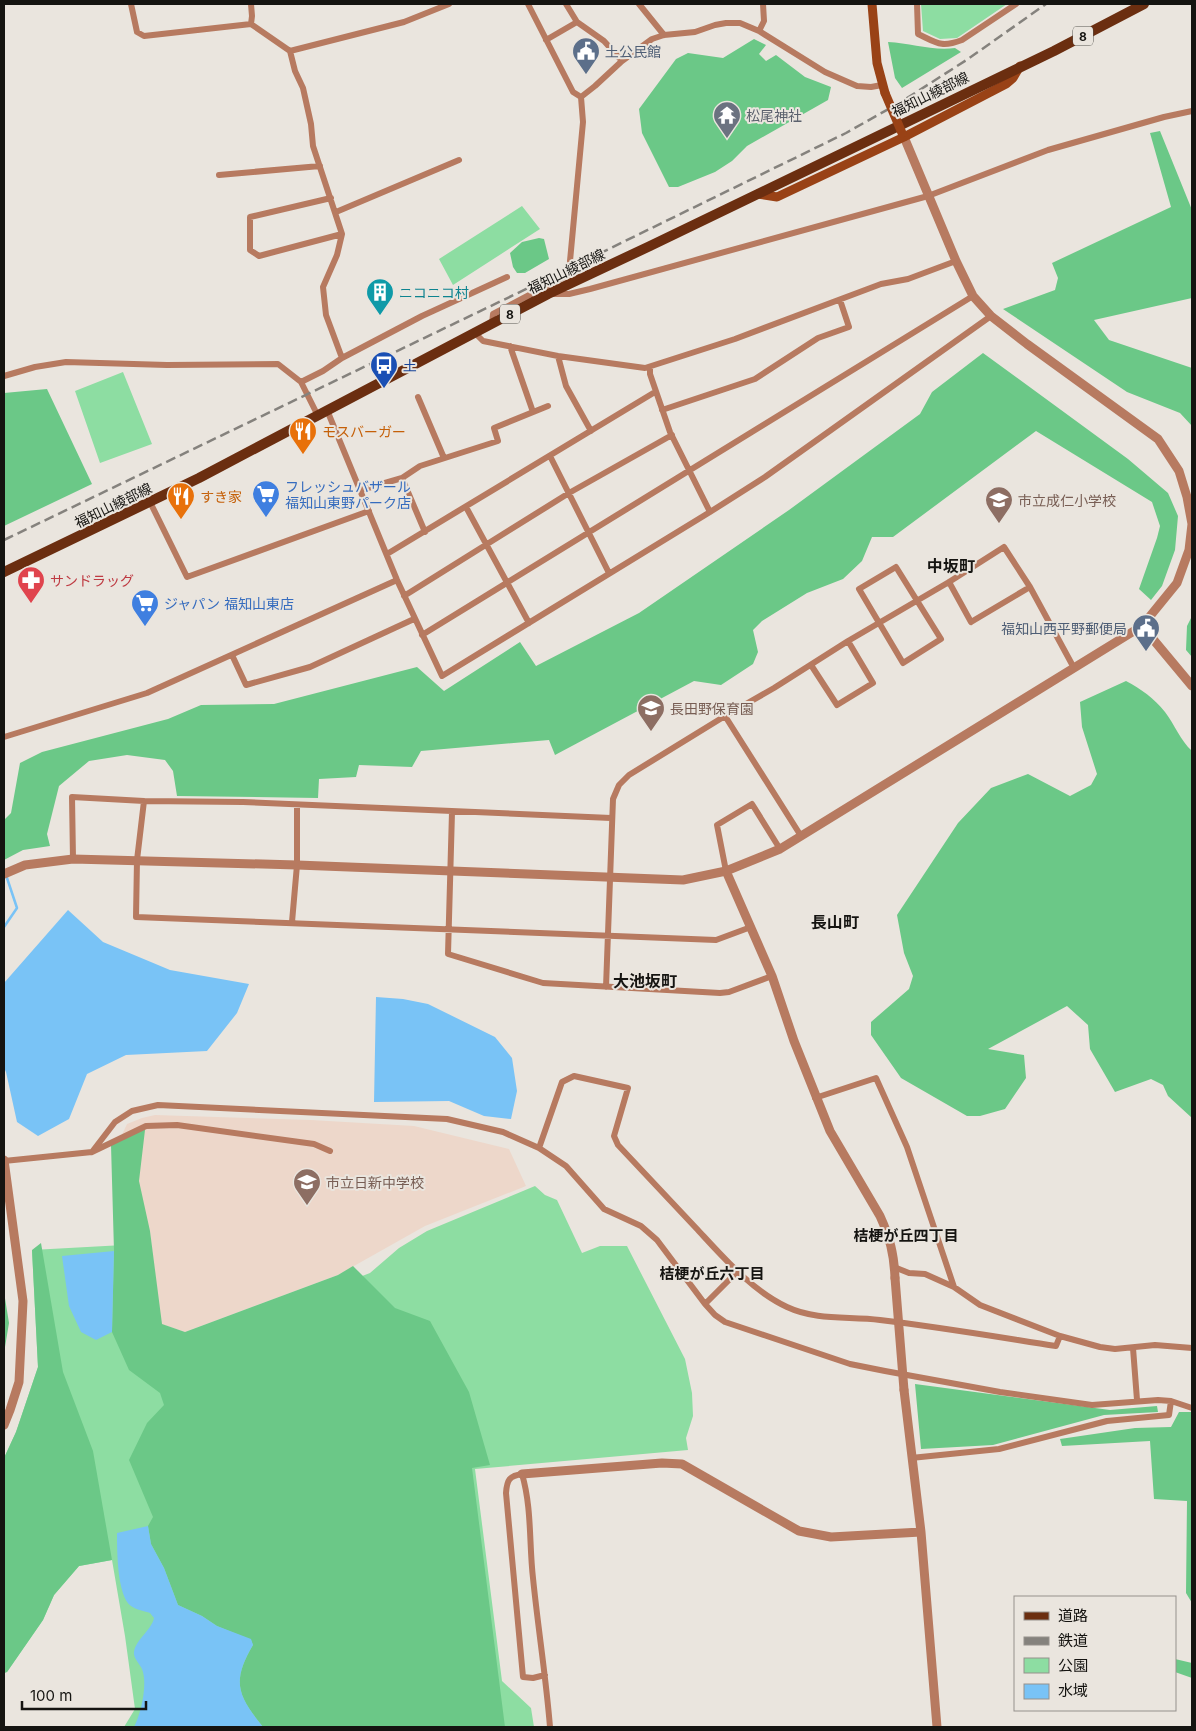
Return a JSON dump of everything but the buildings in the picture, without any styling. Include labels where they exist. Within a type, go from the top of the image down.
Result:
[{"type":"main road","points":[[872,4],[877,63],[884,89],[902,135]]},
{"type":"main road","name":"福知山綾部線","points":[[4,572],[150,502],[548,294],[1054,51],[1144,4]]},
{"type":"main road","points":[[758,194],[777,198],[1006,84],[1013,78],[1020,66]]},
{"type":"street","points":[[131,4],[137,32],[144,36],[251,24],[290,51],[295,72],[303,88],[311,124],[313,146],[342,234],[337,255],[323,287],[326,315],[342,358]]},
{"type":"street","points":[[250,4],[251,24]]},
{"type":"street","points":[[290,51],[404,22],[449,4]]},
{"type":"street","points":[[528,4],[573,92],[581,96]]},
{"type":"street","points":[[566,4],[577,22],[604,41],[622,61]]},
{"type":"street","points":[[639,4],[664,35]]},
{"type":"street","points":[[759,31],[764,22],[763,4]]},
{"type":"street","points":[[917,4],[918,34],[942,45],[962,40],[1016,4]]},
{"type":"street","points":[[546,40],[577,22]]},
{"type":"street","points":[[581,96],[622,61],[652,39],[664,35],[694,32],[726,23],[740,24],[759,31],[825,72],[857,86],[884,89]]},
{"type":"street","points":[[492,324],[493,314],[569,274],[572,267],[570,261],[583,122],[581,96]]},
{"type":"street","points":[[548,294],[569,294],[590,289],[928,196],[1048,150],[1164,117],[1192,111]]},
{"type":"street","points":[[4,874],[25,865],[73,859],[297,865],[683,880],[726,871],[780,848],[801,836],[1142,626],[1177,583],[1188,550],[1192,524],[1187,497],[1179,472],[1158,439],[991,316],[973,296],[902,135]]},
{"type":"street","points":[[336,212],[459,160]]},
{"type":"street","points":[[219,175],[320,166]]},
{"type":"street","points":[[331,198],[250,217],[250,250],[259,256],[342,234]]},
{"type":"street","points":[[475,333],[483,342],[558,356],[645,368],[735,339],[881,284],[908,279],[956,260]]},
{"type":"street","points":[[301,382],[422,316],[506,278]]},
{"type":"street","points":[[422,635],[973,296]]},
{"type":"street","points":[[662,410],[755,379],[818,338],[849,326],[840,300]]},
{"type":"street","points":[[4,376],[35,367],[66,362],[167,365],[278,364],[301,382],[323,413],[361,490],[397,580],[442,676],[765,477],[991,316]]},
{"type":"street","points":[[510,346],[533,412]]},
{"type":"street","points":[[558,356],[566,386],[591,431]]},
{"type":"street","points":[[650,367],[655,392],[672,435],[710,512]]},
{"type":"street","points":[[387,554],[655,392]]},
{"type":"street","points":[[418,397],[444,458]]},
{"type":"street","points":[[361,490],[402,478],[420,466],[498,441],[494,428],[548,406]]},
{"type":"street","points":[[404,596],[486,543],[569,493],[672,435]]},
{"type":"street","points":[[550,456],[609,573]]},
{"type":"street","points":[[402,478],[425,532]]},
{"type":"street","points":[[150,502],[187,577],[369,511]]},
{"type":"street","points":[[466,507],[529,623]]},
{"type":"street","points":[[606,987],[613,799],[619,784],[629,776],[1004,547],[1030,587],[1074,668]]},
{"type":"street","points":[[896,567],[941,639],[904,663],[879,623],[859,589],[896,567]]},
{"type":"street","points":[[4,737],[147,693],[397,580]]},
{"type":"street","points":[[948,582],[971,622],[1030,587]]},
{"type":"street","points":[[232,655],[246,685],[310,667],[414,619]]},
{"type":"street","points":[[1142,626],[1192,686]]},
{"type":"street","points":[[811,665],[837,705],[874,683],[848,641]]},
{"type":"street","points":[[725,716],[801,836]]},
{"type":"street","points":[[73,859],[72,797],[144,801],[243,802],[611,818]]},
{"type":"street","points":[[144,801],[137,860],[136,917],[716,940],[751,927]]},
{"type":"street","points":[[780,848],[752,804],[717,824],[726,871],[772,976],[815,1098],[830,1131],[880,1216],[891,1242],[911,1458],[921,1532],[938,1727]]},
{"type":"street","points":[[292,922],[297,865],[297,805]]},
{"type":"street","points":[[452,812],[448,954],[543,983],[720,993],[729,992],[772,976]]},
{"type":"street","points":[[539,1148],[562,1082],[574,1076],[628,1088],[614,1136],[618,1145],[738,1271],[770,1297],[786,1307],[805,1314],[827,1318],[875,1319],[1056,1346],[1060,1336]]},
{"type":"street","points":[[815,1098],[876,1078],[907,1147],[954,1287]]},
{"type":"street","points":[[92,1152],[115,1122],[132,1111],[158,1105],[447,1119],[503,1132],[539,1148],[566,1166],[604,1209],[641,1226],[657,1240],[714,1315],[725,1322],[850,1364],[991,1390],[1092,1405],[1137,1400],[1172,1401],[1192,1408]]},
{"type":"street","points":[[4,1425],[19,1382],[23,1301],[4,1160],[92,1152],[146,1126],[177,1125],[314,1144],[330,1151]]},
{"type":"street","points":[[894,1267],[909,1273],[925,1274],[954,1287],[980,1305],[1060,1336],[1100,1347],[1133,1348],[1156,1345],[1192,1348]]},
{"type":"street","points":[[705,1304],[738,1271]]},
{"type":"street","points":[[1133,1348],[1137,1400]]},
{"type":"street","points":[[911,1458],[999,1449],[1107,1421],[1169,1415],[1172,1401]]},
{"type":"street","points":[[545,1674],[533,1678],[523,1676],[506,1493],[507,1482],[513,1475],[662,1463],[682,1464],[799,1531],[831,1537],[921,1532]]},
{"type":"street","points":[[522,1474],[526,1489],[532,1577],[550,1727]]},
{"type":"shaded area","name":"市立日新中学校","points":[[155,1115],[311,1120],[414,1126],[509,1149],[526,1186],[425,1226],[338,1275],[185,1332],[161,1324],[150,1231],[113,1154],[127,1124]]},
{"type":"green space","points":[[921,4],[1007,4],[957,38],[940,39],[923,31]]},
{"type":"green space","name":"松尾神社","points":[[754,39],[766,45],[759,54],[766,61],[776,55],[805,77],[831,87],[828,100],[747,146],[732,161],[715,172],[678,187],[669,187],[642,133],[639,109],[676,59],[688,53],[723,58]]},
{"type":"green space","points":[[888,42],[946,49],[955,48],[961,52],[902,88],[895,78]]},
{"type":"green space","points":[[1160,131],[1192,210],[1192,298],[1094,320],[1109,340],[1192,368],[1192,426],[1180,413],[1127,392],[1003,309],[1055,290],[1058,278],[1052,263],[1171,207],[1150,133]]},
{"type":"green space","points":[[522,206],[540,229],[453,285],[439,259]]},
{"type":"green space","points":[[539,238],[544,239],[549,259],[525,273],[517,273],[513,267],[510,253],[522,242]]},
{"type":"green space","points":[[983,353],[1128,459],[1168,493],[1178,516],[1175,550],[1162,586],[1151,600],[1139,589],[1160,526],[1152,502],[1036,431],[893,537],[872,537],[862,561],[843,579],[807,593],[762,621],[753,630],[758,652],[753,664],[721,685],[694,681],[555,755],[549,740],[421,751],[412,767],[359,765],[356,777],[319,779],[318,798],[177,796],[173,771],[165,760],[127,755],[89,761],[59,786],[47,834],[50,846],[23,850],[4,860],[4,820],[11,813],[20,763],[42,752],[168,719],[201,705],[274,704],[417,667],[444,691],[520,642],[536,666],[639,613],[789,510],[920,414],[932,392]]},
{"type":"green space","points":[[123,372],[152,444],[100,463],[75,391]]},
{"type":"green space","points":[[47,389],[92,484],[4,526],[4,393]]},
{"type":"green space","points":[[1192,616],[1192,657],[1186,650],[1187,626]]},
{"type":"green space","points":[[1126,681],[1147,694],[1161,707],[1192,751],[1192,1118],[1168,1096],[1163,1085],[1151,1079],[1115,1092],[1090,1049],[1088,1025],[1067,1006],[988,1049],[1024,1055],[1026,1078],[1005,1109],[980,1116],[967,1116],[901,1078],[871,1035],[871,1022],[909,989],[913,976],[904,953],[897,915],[958,823],[991,788],[1028,774],[1070,796],[1091,785],[1097,774],[1082,727],[1080,702]]},
{"type":"green space","points":[[132,1130],[145,1130],[139,1181],[150,1231],[162,1324],[185,1332],[338,1275],[353,1266],[395,1308],[430,1321],[469,1392],[490,1465],[472,1468],[505,1727],[263,1727],[248,1706],[240,1688],[242,1669],[253,1645],[251,1640],[217,1626],[202,1616],[178,1605],[164,1568],[151,1544],[148,1526],[153,1517],[129,1460],[147,1423],[164,1405],[160,1393],[129,1370],[112,1332],[114,1251],[111,1145]]},
{"type":"green space","points":[[535,1186],[545,1195],[557,1200],[582,1253],[600,1246],[627,1246],[685,1359],[692,1393],[693,1416],[686,1438],[688,1450],[475,1469],[502,1681],[531,1708],[534,1727],[124,1727],[135,1709],[112,1560],[79,1566],[54,1595],[43,1620],[7,1672],[4,1673],[4,1458],[16,1432],[38,1367],[32,1250],[142,1244],[147,1321],[183,1345],[370,1273],[399,1248],[427,1231]]},
{"type":"green space","points":[[41,1243],[63,1372],[93,1451],[112,1560],[79,1566],[54,1595],[43,1620],[7,1672],[4,1673],[4,1458],[16,1432],[38,1367],[32,1250]]},
{"type":"green space","points":[[4,1292],[9,1323],[4,1353]]},
{"type":"green space","points":[[915,1384],[1110,1410],[1157,1406],[1158,1412],[1104,1415],[993,1445],[921,1449]]},
{"type":"green space","points":[[1179,1412],[1192,1412],[1192,1603],[1186,1593],[1187,1501],[1154,1499],[1150,1441],[1062,1446],[1060,1439],[1135,1428],[1171,1427]]},
{"type":"green space","points":[[1176,1659],[1192,1663],[1192,1678],[1176,1672]]},
{"type":"water","points":[[68,910],[103,942],[170,970],[249,984],[237,1013],[207,1051],[126,1055],[87,1074],[69,1119],[38,1136],[17,1122],[4,1068],[4,983]]},
{"type":"water","points":[[376,997],[403,999],[428,1004],[495,1037],[512,1058],[517,1091],[511,1119],[484,1116],[449,1101],[374,1102]]},
{"type":"water","points":[[114,1251],[112,1332],[96,1340],[81,1332],[69,1306],[62,1256]]},
{"type":"water","points":[[148,1526],[151,1544],[164,1568],[178,1605],[202,1616],[217,1626],[251,1639],[253,1645],[242,1669],[240,1688],[248,1706],[263,1727],[134,1727],[141,1707],[144,1675],[134,1652],[135,1647],[150,1627],[154,1618],[150,1613],[131,1606],[126,1601],[120,1583],[117,1533]]},
{"type":"waterway","points":[[4,927],[17,908],[6,875]]},
{"type":"railway","points":[[4,540],[846,133],[901,102],[968,59],[1046,4]]},
{"type":"place","name":"土公民館","points":[[586,75]]},
{"type":"place","name":"松尾神社","points":[[727,139]]},
{"type":"place","name":"ニコニコ村","points":[[380,316]]},
{"type":"place","name":"土","points":[[384,389]]},
{"type":"place","name":"モスバーガー","points":[[303,455]]},
{"type":"place","name":"フレッシュバザール 福知山東野パーク店","points":[[266,518]]},
{"type":"place","name":"すき家","points":[[181,520]]},
{"type":"place","name":"市立成仁小学校","points":[[999,524]]},
{"type":"place","name":"サンドラッグ","points":[[31,604]]},
{"type":"place","name":"ジャパン 福知山東店","points":[[145,627]]},
{"type":"place","name":"福知山西平野郵便局","points":[[1146,652]]},
{"type":"place","name":"長田野保育園","points":[[651,732]]},
{"type":"place","name":"市立日新中学校","points":[[307,1206]]},
{"type":"district","name":"中坂町","points":[[951,566]]},
{"type":"district","name":"長山町","points":[[835,922]]},
{"type":"district","name":"大池坂町","points":[[645,981]]},
{"type":"district","name":"桔梗が丘四丁目","points":[[906,1235]]},
{"type":"district","name":"桔梗が丘六丁目","points":[[712,1273]]}]
